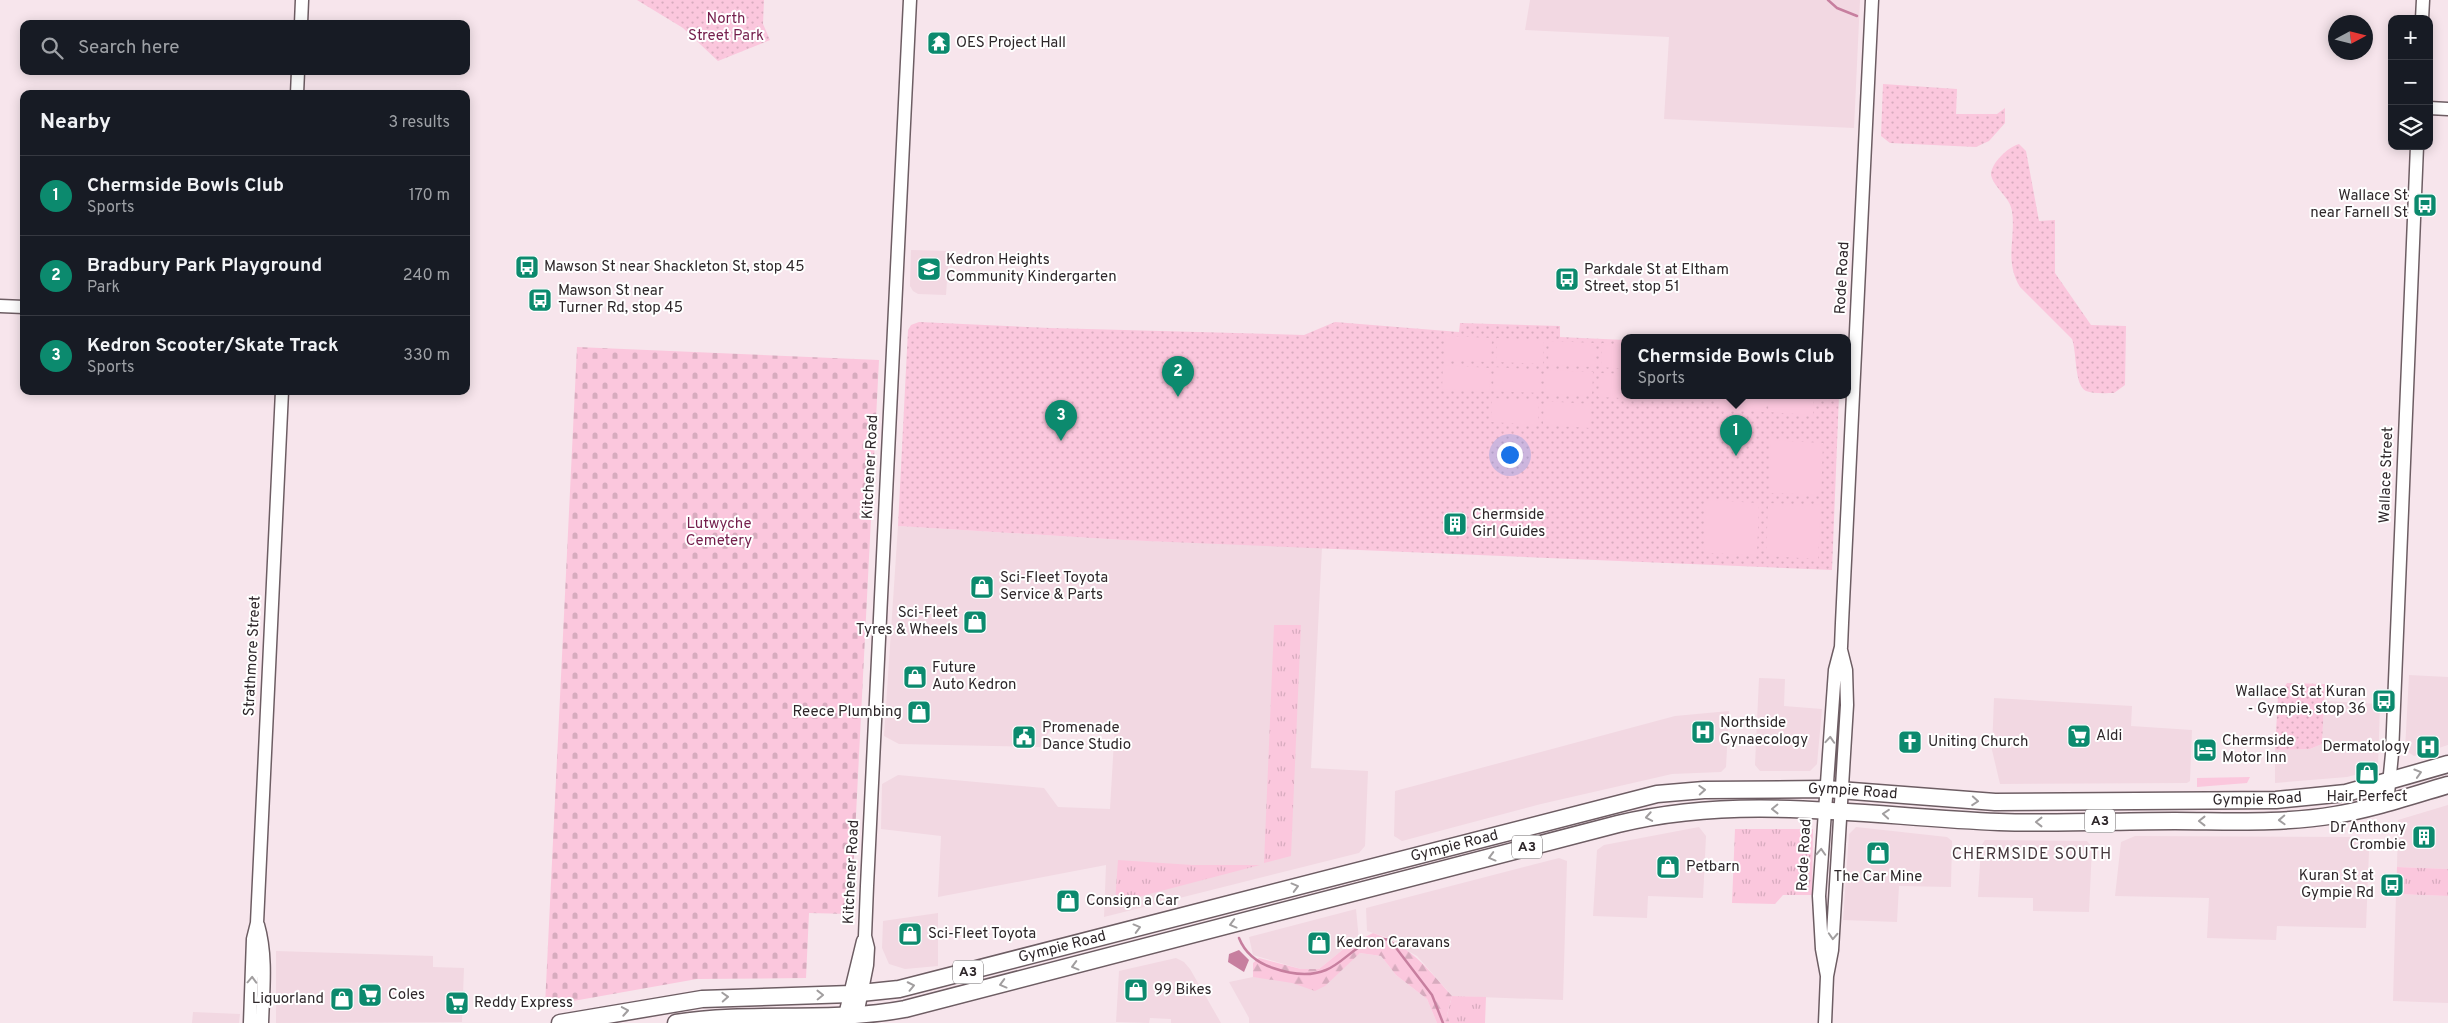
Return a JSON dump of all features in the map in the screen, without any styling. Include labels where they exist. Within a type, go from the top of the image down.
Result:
[{"type":"highway","name":"Gympie Road","points":[[560,1023],[702,999],[857,994],[899,989],[1657,794],[1704,790],[1834,789],[1995,802],[2276,800],[2329,795],[2389,782],[2448,764]]},
{"type":"highway","name":"Gympie Road","points":[[676,1023],[729,1017],[851,1015],[892,1012],[1644,818],[1697,811],[1832,809],[1999,822],[2250,821],[2333,816],[2387,804],[2448,785]]},
{"type":"highway","points":[[1247,899],[1250,910],[1258,908],[1271,914]]},
{"type":"street","points":[[300,20],[302,0]]},
{"type":"street","name":"Kitchener Road","points":[[851,1015],[857,994],[865,936],[910,0]]},
{"type":"street","name":"Rode Road","points":[[1825,1023],[1827,976],[1832,950],[1834,670],[1841,647],[1872,0]]},
{"type":"street","points":[[2422,15],[2423,0]]},
{"type":"street","points":[[297,90],[298,75]]},
{"type":"street","points":[[2433,108],[2448,109]]},
{"type":"street","name":"Wallace Street","points":[[2387,804],[2417,150]]},
{"type":"street","points":[[0,306],[20,307]]},
{"type":"street","name":"Strathmore Street","points":[[250,1023],[253,939],[257,923],[282,395]]},
{"type":"street","name":"Strathmore Street","points":[[257,923],[262,946],[262,1023]]},
{"type":"shaded area","points":[[1530,0],[1860,0],[1854,128],[1664,119],[1669,37],[1525,30]]},
{"type":"shaded area","name":"Kedron Heights Community Kindergarten","points":[[911,250],[949,251],[946,295],[918,294],[913,291],[910,286]]},
{"type":"shaded area","points":[[898,526],[1123,540],[1322,547],[1311,768],[1368,771],[1365,846],[1359,853],[1104,917],[1106,865],[938,897],[941,836],[881,829],[882,784],[898,775],[1044,788],[1058,807],[1110,809],[1115,724],[1055,722],[1040,747],[899,744],[884,736]]},
{"type":"shaded area","points":[[2409,675],[2448,677],[2448,745],[2414,756],[2405,750]]},
{"type":"shaded area","points":[[1759,678],[1785,679],[1784,706],[1822,709],[1817,764],[1810,771],[1760,771],[1755,765]]},
{"type":"shaded area","points":[[1994,698],[2132,706],[2131,726],[2192,730],[2190,781],[2187,783],[2000,784],[1992,750]]},
{"type":"shaded area","points":[[2324,701],[2380,704],[2378,769],[2347,777],[2275,783],[2275,750],[2310,749],[2322,744]]},
{"type":"shaded area","points":[[1729,711],[1726,767],[1721,772],[1672,774],[1541,804],[1402,841],[1394,836],[1395,791],[1675,716]]},
{"type":"shaded area","points":[[2448,805],[2448,869],[2397,867],[2398,820]]},
{"type":"shaded area","points":[[1699,827],[1706,836],[1703,898],[1648,896],[1647,918],[1593,916],[1597,850],[1604,845]]},
{"type":"shaded area","points":[[1856,827],[1947,837],[1952,841],[1951,887],[1899,886],[1897,922],[1843,920],[1849,834]]},
{"type":"shaded area","points":[[2135,836],[2357,837],[2369,851],[2366,928],[2277,926],[2276,940],[2207,938],[2209,898],[2115,896],[2121,842]]},
{"type":"shaded area","points":[[1985,840],[2087,841],[2092,847],[2089,912],[2033,911],[2033,898],[1978,897],[1981,846]]},
{"type":"shaded area","points":[[1559,858],[1567,861],[1563,1000],[1452,996],[1417,956],[1397,945],[1392,939],[1367,931],[1366,908]]},
{"type":"shaded area","points":[[2396,894],[2448,896],[2448,1003],[2393,1001]]},
{"type":"shaded area","points":[[1356,909],[1359,940],[1346,947],[1319,969],[1301,969],[1253,955],[1249,937]]},
{"type":"shaded area","name":"Sci-Fleet Toyota","points":[[938,913],[938,966],[905,969],[889,964],[882,948],[883,921]]},
{"type":"shaded area","points":[[1239,950],[1249,960],[1244,972],[1228,962],[1229,954]]},
{"type":"shaded area","points":[[276,951],[433,956],[433,967],[464,968],[462,1022],[276,1023]]},
{"type":"shaded area","points":[[1360,953],[1381,956],[1396,975],[1427,999],[1437,1023],[1249,1023],[1249,1018],[1229,982],[1253,977],[1328,980]]},
{"type":"shaded area","points":[[1176,958],[1184,962],[1190,969],[1221,1023],[1171,1023],[1171,1019],[1150,1018],[1149,1023],[1116,1022],[1119,971]]},
{"type":"shaded area","points":[[193,1012],[240,1014],[239,1023],[192,1023]]},
{"type":"green space","name":"North Street Park","points":[[637,0],[764,0],[763,24],[770,40],[718,61],[683,28]]},
{"type":"green space","points":[[1883,84],[1957,89],[1956,114],[1997,114],[2005,108],[2005,123],[1989,141],[1976,147],[1890,143],[1881,136]]},
{"type":"green space","points":[[2019,144],[2026,151],[2039,221],[2055,220],[2055,273],[2091,325],[2126,326],[2125,385],[2114,393],[2092,393],[2082,388],[2079,382],[2072,339],[2020,287],[2015,277],[2011,258],[2013,221],[2011,206],[1995,184],[1991,175],[1994,166],[2001,156],[2010,148]]},
{"type":"green space","points":[[919,322],[1050,328],[1304,335],[1335,322],[1459,332],[1460,323],[1560,326],[1560,337],[1621,340],[1621,399],[1839,399],[1832,570],[1123,540],[898,526],[908,330],[911,325]]},
{"type":"green space","points":[[1446,336],[1492,338],[1491,362],[1444,360]]},
{"type":"green space","points":[[1497,338],[1544,340],[1543,364],[1496,362]]},
{"type":"green space","points":[[1549,341],[1596,343],[1595,367],[1548,365]]},
{"type":"green space","points":[[1602,343],[1621,345],[1621,369],[1601,367]]},
{"type":"green space","name":"Lutwyche Cemetery","points":[[577,347],[879,360],[851,914],[809,913],[806,978],[697,979],[545,1006]]},
{"type":"green space","points":[[1443,365],[1490,368],[1489,392],[1442,389]]},
{"type":"green space","points":[[1494,367],[1541,370],[1540,393],[1493,391]]},
{"type":"green space","points":[[1546,370],[1593,372],[1592,396],[1545,394]]},
{"type":"green space","points":[[1600,373],[1621,374],[1621,398],[1598,397]]},
{"type":"green space","points":[[1492,398],[1539,401],[1538,425],[1491,422]]},
{"type":"green space","points":[[1720,399],[1765,399],[1764,412],[1719,409]]},
{"type":"green space","points":[[1769,399],[1814,399],[1813,415],[1768,412]]},
{"type":"green space","points":[[1544,401],[1591,404],[1590,428],[1543,425]]},
{"type":"green space","points":[[1771,440],[1823,443],[1821,495],[1769,493]]},
{"type":"green space","points":[[1706,500],[1759,503],[1757,555],[1704,553]]},
{"type":"green space","points":[[1768,503],[1821,505],[1818,559],[1766,556]]},
{"type":"green space","points":[[1274,625],[1301,625],[1291,856],[1264,863]]},
{"type":"green space","points":[[2287,683],[2325,684],[2322,744],[2310,749],[2275,750],[2278,696]]},
{"type":"green space","points":[[2250,777],[2247,783],[2197,787],[2197,778]]},
{"type":"green space","points":[[1735,829],[1813,829],[1812,895],[1783,895],[1775,904],[1732,903]]},
{"type":"green space","points":[[1118,860],[1192,865],[1260,865],[1115,903]]},
{"type":"green space","points":[[2397,867],[2448,869],[2448,896],[2396,894]]},
{"type":"green space","points":[[1373,933],[1398,944],[1408,951],[1426,967],[1452,996],[1447,1015],[1450,1023],[1437,1023],[1427,999],[1396,975],[1381,956],[1360,953],[1325,986],[1315,991],[1292,983],[1253,977],[1253,963],[1259,958],[1301,969],[1319,969],[1346,947]]},
{"type":"green space","points":[[1452,996],[1486,997],[1485,1023],[1450,1023],[1447,1015]]},
{"type":"waterway","points":[[1828,0],[1837,8],[1857,16]]},
{"type":"waterway","points":[[1239,938],[1248,953],[1262,963],[1286,972],[1300,974],[1326,970],[1372,940],[1390,940],[1432,995],[1443,1023]]},
{"type":"place","name":"OES Project Hall","points":[[939,43]]},
{"type":"place","name":"Wallace St near Farnell St","points":[[2425,205]]},
{"type":"place","name":"Mawson St near Shackleton St, stop 45","points":[[527,267]]},
{"type":"place","name":"Kedron Heights Community Kindergarten","points":[[929,269]]},
{"type":"place","name":"Parkdale St at Eltham Street, stop 51","points":[[1567,279]]},
{"type":"place","name":"Mawson St near Turner Rd, stop 45","points":[[540,300]]},
{"type":"place","name":"Bradbury Park Playground","points":[[1178,397]]},
{"type":"place","name":"Kedron Scooter/Skate Track","points":[[1061,441]]},
{"type":"place","name":"Chermside Bowls Club","points":[[1736,456]]},
{"type":"place","name":"Chermside Girl Guides","points":[[1455,524]]},
{"type":"place","name":"Sci-Fleet Toyota Service & Parts","points":[[982,587]]},
{"type":"place","name":"Sci-Fleet Tyres & Wheels","points":[[975,622]]},
{"type":"place","name":"Future Auto Kedron","points":[[915,677]]},
{"type":"place","name":"Wallace St at Kuran - Gympie, stop 36","points":[[2384,701]]},
{"type":"place","name":"Reece Plumbing","points":[[919,712]]},
{"type":"place","name":"Northside Gynaecology","points":[[1703,732]]},
{"type":"place","name":"Aldi","points":[[2079,736]]},
{"type":"place","name":"Promenade Dance Studio","points":[[1024,737]]},
{"type":"place","name":"Uniting Church","points":[[1910,742]]},
{"type":"place","name":"Dermatology","points":[[2428,747]]},
{"type":"place","name":"Chermside Motor Inn","points":[[2205,750]]},
{"type":"place","name":"Hair Perfect","points":[[2367,773]]},
{"type":"place","name":"Dr Anthony Crombie","points":[[2424,837]]},
{"type":"place","name":"The Car Mine","points":[[1878,853]]},
{"type":"place","name":"Petbarn","points":[[1668,867]]},
{"type":"place","name":"Kuran St at Gympie Rd","points":[[2392,885]]},
{"type":"place","name":"Consign a Car","points":[[1068,901]]},
{"type":"place","name":"Sci-Fleet Toyota","points":[[910,934]]},
{"type":"place","name":"Kedron Caravans","points":[[1319,943]]},
{"type":"place","name":"99 Bikes","points":[[1136,990]]},
{"type":"place","name":"Coles","points":[[370,995]]},
{"type":"place","name":"Liquorland","points":[[342,999]]},
{"type":"place","name":"Reddy Express","points":[[457,1003]]},
{"type":"district","name":"CHERMSIDE SOUTH","points":[[2032,855]]}]
